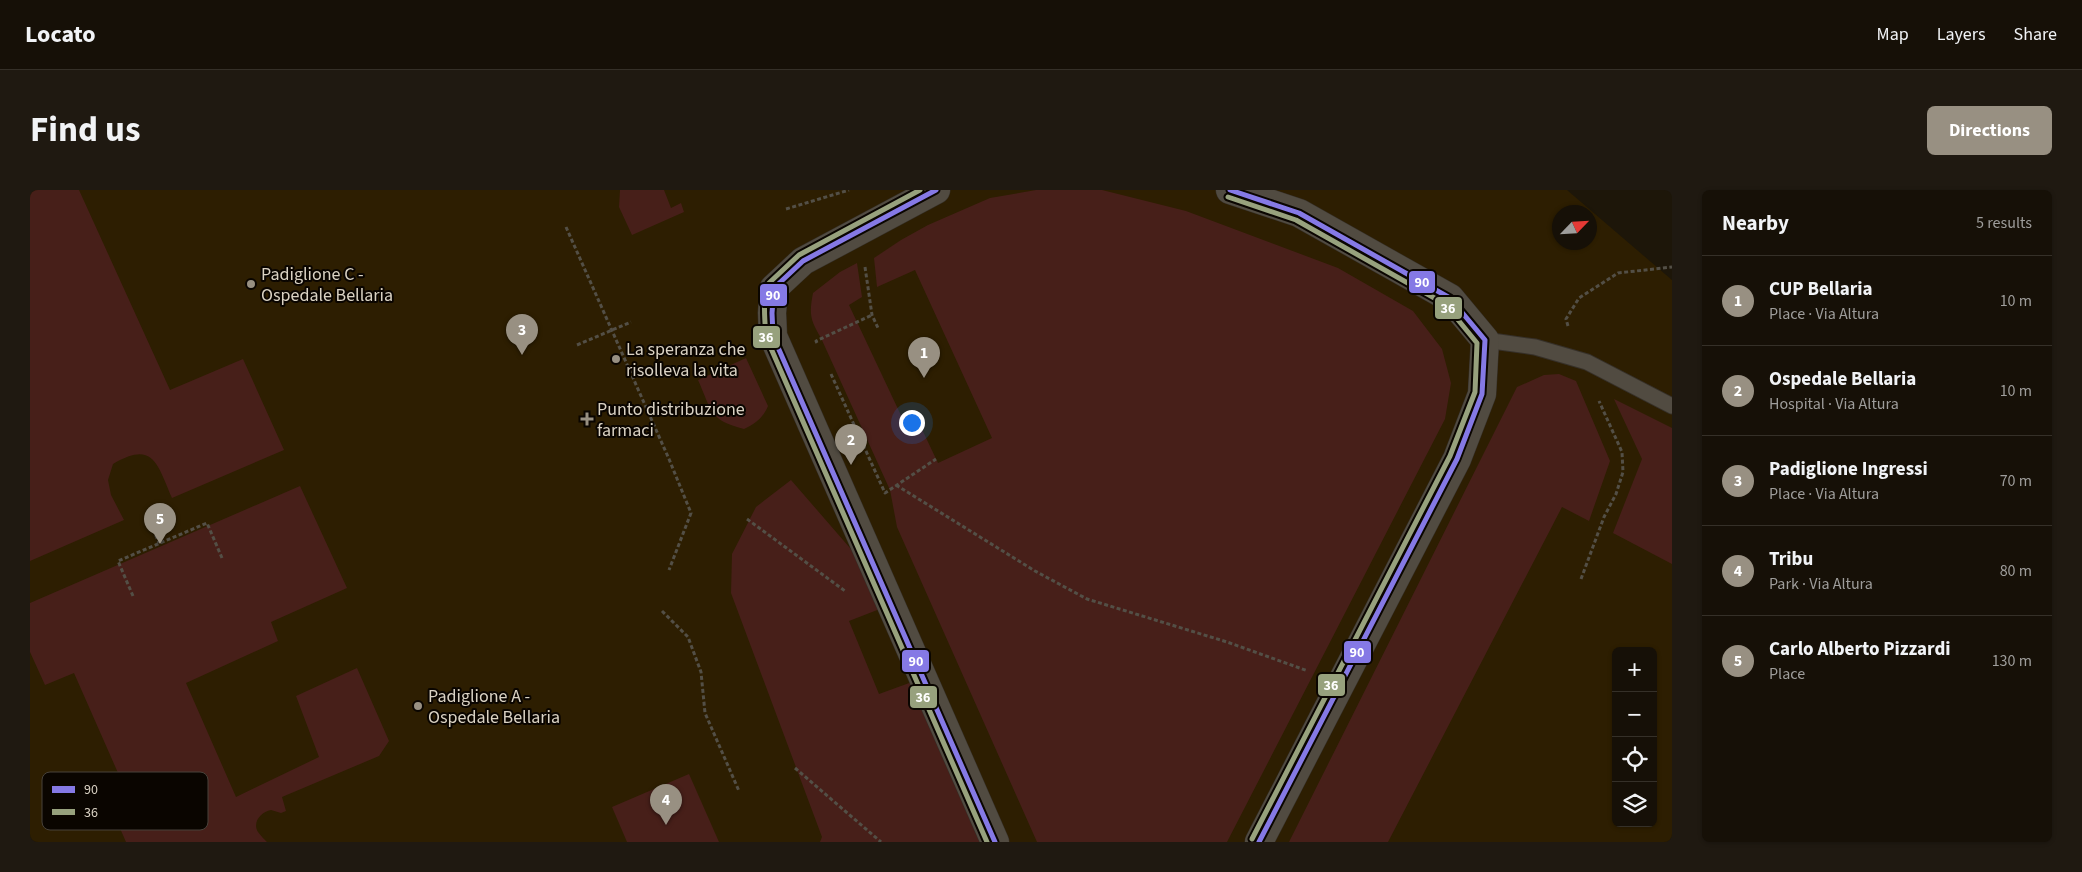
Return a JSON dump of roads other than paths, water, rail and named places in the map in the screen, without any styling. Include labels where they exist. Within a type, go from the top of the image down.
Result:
[{"type":"street","points":[[936,190],[803,260],[774,288],[773,336],[995,842]]},
{"type":"street","points":[[1230,190],[1299,213],[1450,298],[1485,340],[1482,394],[1457,459],[1259,842]]},
{"type":"lane","points":[[1485,340],[1535,348],[1588,362],[1672,406]]},
{"type":"place","name":"Padiglione C - Ospedale Bellaria","points":[[251,284]]},
{"type":"place","name":"Padiglione Ingressi","points":[[522,355]]},
{"type":"place","name":"La speranza che risolleva la vita","points":[[616,359]]},
{"type":"place","name":"CUP Bellaria","points":[[924,378]]},
{"type":"place","name":"Punto distribuzione farmaci","points":[[587,419]]},
{"type":"place","name":"Ospedale Bellaria","points":[[851,465]]},
{"type":"place","name":"Carlo Alberto Pizzardi","points":[[160,544]]},
{"type":"place","name":"Padiglione A - Ospedale Bellaria","points":[[418,706]]},
{"type":"place","name":"Tribu","points":[[666,825]]}]
